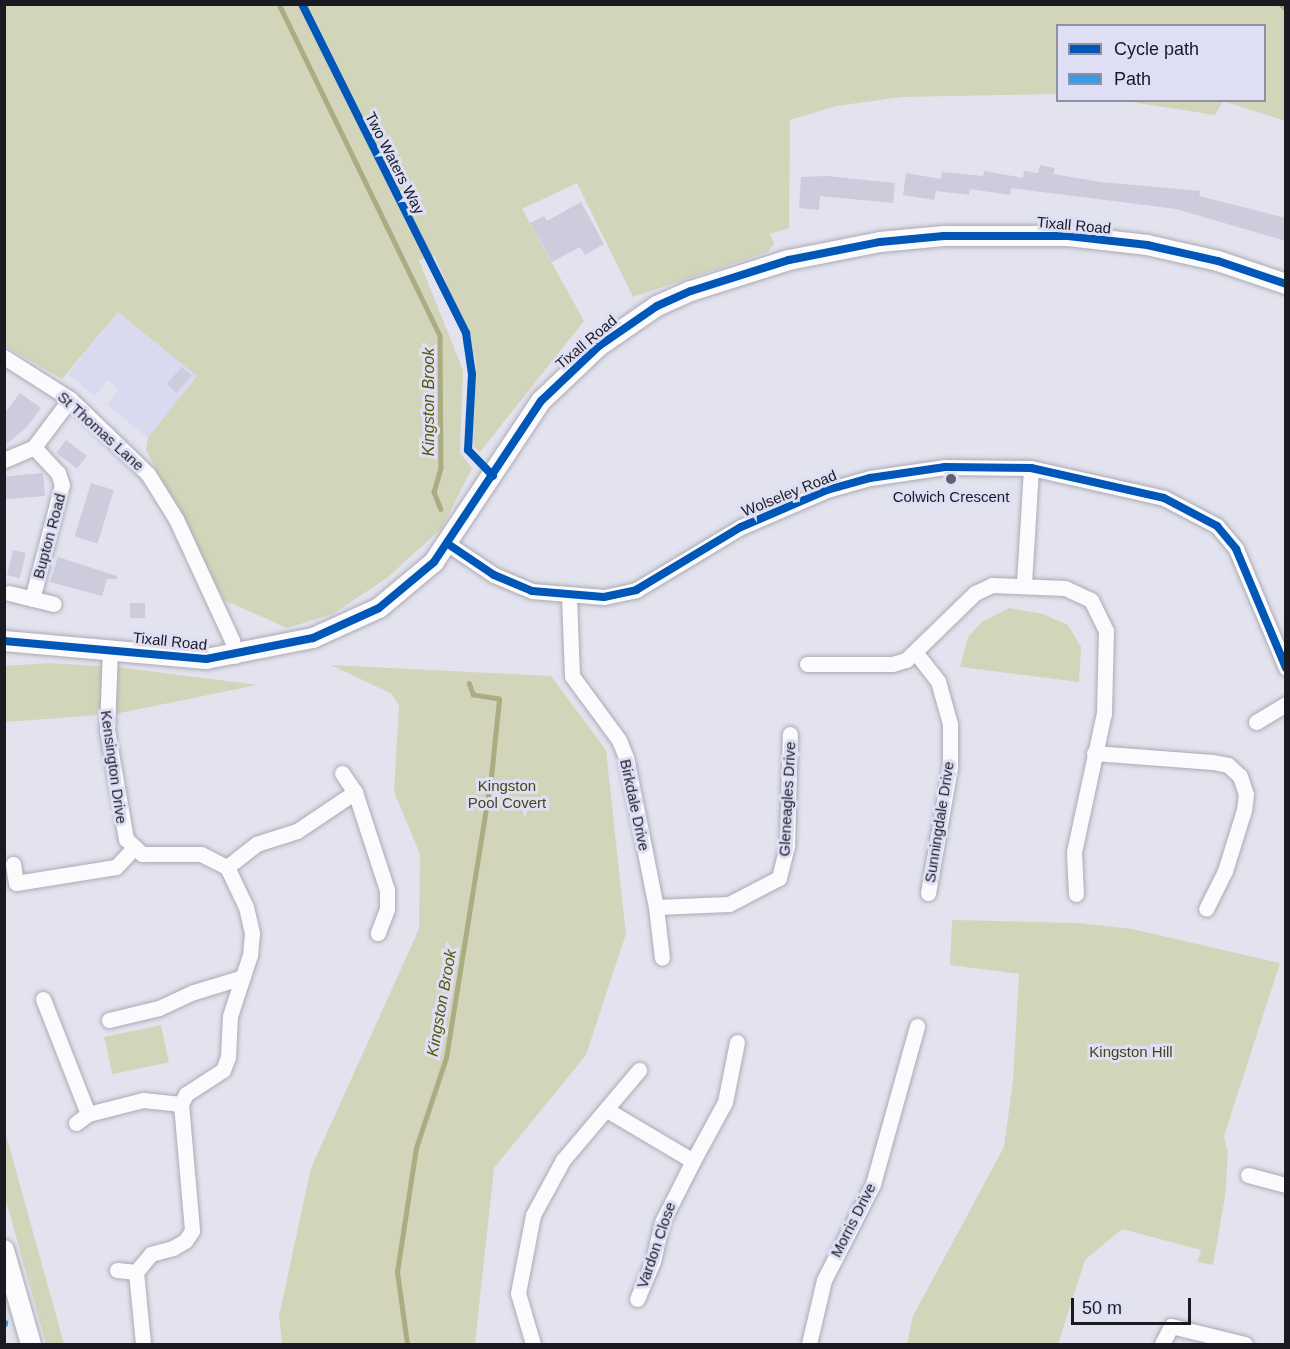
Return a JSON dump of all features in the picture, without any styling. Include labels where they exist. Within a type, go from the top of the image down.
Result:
[{"type":"street","name":"Tixall Road","points":[[4,641],[110,648],[206,659],[235,656],[313,638],[379,608],[434,562],[536,409],[582,360],[657,306],[734,276],[789,260],[880,242],[1002,234],[1146,245],[1218,261],[1286,284]]},
{"type":"street","name":"St Thomas Lane","points":[[4,357],[70,399],[148,474],[176,519],[232,640],[235,656]]},
{"type":"street","points":[[4,459],[34,447],[70,399]]},
{"type":"street","name":"Bupton Road","points":[[33,598],[62,485],[58,473],[34,447]]},
{"type":"street","name":"Wolseley Road","points":[[448,544],[514,584],[569,597],[604,597],[636,590],[741,527],[827,490],[870,478],[945,467],[1031,468],[1164,498],[1217,526],[1236,549],[1286,668]]},
{"type":"street","points":[[1024,583],[1031,468]]},
{"type":"street","points":[[807,664],[892,663],[915,653],[975,593],[992,585],[1024,583],[1080,593],[1091,600],[1103,619],[1106,649],[1104,713],[1074,852],[1076,894]]},
{"type":"street","name":"Bupton Road","points":[[9,593],[54,604]]},
{"type":"street","name":"Birkdale Drive","points":[[569,597],[572,676],[619,740],[626,757],[656,907],[662,958]]},
{"type":"street","name":"Kensington Drive","points":[[110,648],[106,730],[122,828],[133,849]]},
{"type":"street","name":"Sunningdale Drive","points":[[915,653],[938,681],[950,724],[950,767],[928,893]]},
{"type":"street","points":[[1256,722],[1286,704]]},
{"type":"street","name":"Gleneagles Drive","points":[[656,907],[729,904],[778,878],[787,845],[790,734]]},
{"type":"street","points":[[1094,753],[1213,762],[1228,765],[1240,776],[1246,794],[1244,810],[1225,871],[1206,909]]},
{"type":"street","points":[[342,773],[362,804],[387,890],[387,909],[378,933]]},
{"type":"street","points":[[227,867],[256,844],[297,831],[355,792]]},
{"type":"street","points":[[13,864],[16,883],[116,867],[133,849],[152,857],[201,854],[227,867],[246,907],[252,933],[243,977],[230,1016],[230,1045],[223,1070],[186,1094],[181,1104],[192,1231],[185,1241],[173,1248],[151,1254],[136,1272],[143,1344]]},
{"type":"street","points":[[109,1020],[159,1008],[194,992],[243,977]]},
{"type":"street","points":[[43,999],[82,1119],[143,1100],[181,1104]]},
{"type":"street","name":"Morris Drive","points":[[809,1344],[824,1280],[873,1184],[917,1026]]},
{"type":"street","name":"Vardon Close","points":[[637,1299],[653,1261],[662,1222],[725,1102],[737,1042]]},
{"type":"street","points":[[533,1344],[518,1293],[533,1215],[563,1160],[639,1070]]},
{"type":"street","points":[[607,1110],[693,1161]]},
{"type":"street","points":[[1248,1175],[1286,1185]]},
{"type":"street","points":[[4,1250],[31,1344]]},
{"type":"street","points":[[117,1270],[136,1272]]},
{"type":"street","points":[[1162,1344],[1171,1326],[1245,1344]]},
{"type":"shaded area","points":[[118,312],[198,376],[148,438],[107,405],[119,389],[108,380],[95,396],[68,374]]},
{"type":"green space","points":[[5,5],[1285,5],[1285,121],[1226,102],[1266,102],[1266,24],[1056,24],[1056,94],[902,97],[836,106],[790,120],[789,228],[770,234],[774,244],[768,252],[633,297],[577,183],[522,209],[584,321],[480,452],[473,446],[476,363],[470,339],[434,255],[419,260],[463,370],[460,453],[472,468],[442,528],[387,578],[333,614],[287,628],[224,600],[146,450],[148,438],[197,376],[118,312],[62,379],[5,346]]},
{"type":"green space","points":[[1131,102],[1222,102],[1215,115]]},
{"type":"green space","points":[[1009,608],[1043,614],[1068,625],[1081,647],[1079,682],[960,667],[968,637],[982,622]]},
{"type":"green space","points":[[49,663],[117,667],[257,685],[115,714],[5,722],[5,666]]},
{"type":"green space","name":"Kingston Pool Covert","points":[[331,665],[551,676],[606,750],[626,934],[586,1055],[494,1168],[475,1344],[282,1344],[279,1316],[311,1168],[419,929],[420,854],[394,792],[399,706],[392,694]]},
{"type":"green space","name":"Kingston Hill","points":[[952,920],[1078,923],[1132,929],[1280,963],[1224,1136],[1228,1153],[1225,1197],[1213,1265],[1197,1262],[1201,1250],[1122,1229],[1085,1260],[1058,1344],[907,1344],[913,1316],[1004,1147],[1013,1080],[1019,974],[950,965]]},
{"type":"green space","points":[[161,1025],[169,1062],[112,1074],[104,1037]]},
{"type":"green space","points":[[5,1131],[64,1344],[46,1344],[5,1197]]},
{"type":"building","points":[[1040,165],[1055,168],[1053,174],[1101,182],[1201,191],[1199,196],[1286,218],[1286,241],[1176,209],[1011,188],[1010,195],[970,189],[969,195],[936,191],[934,200],[903,195],[906,173],[941,179],[942,172],[983,176],[984,171],[1023,178],[1024,171],[1038,173]]},
{"type":"building","points":[[827,176],[895,183],[893,203],[820,196],[819,210],[799,208],[801,177]]},
{"type":"building","points":[[581,202],[604,244],[585,255],[580,247],[552,262],[530,223],[544,216],[547,221]]},
{"type":"building","points":[[182,367],[192,376],[176,393],[167,384]]},
{"type":"building","points":[[20,393],[41,408],[27,427],[4,446],[4,414]]},
{"type":"building","points":[[66,440],[87,456],[77,468],[56,453]]},
{"type":"building","points":[[43,473],[45,496],[6,499],[4,476]]},
{"type":"building","points":[[91,483],[114,490],[98,544],[75,537]]},
{"type":"building","points":[[13,550],[26,553],[20,578],[7,575]]},
{"type":"building","points":[[58,557],[117,576],[117,579],[107,579],[102,596],[50,582]]},
{"type":"building","points":[[130,603],[145,603],[145,618],[130,618]]},
{"type":"waterway","name":"Kingston Brook","points":[[279,4],[440,336],[441,468],[434,492],[441,509]]},
{"type":"waterway","points":[[1281,4],[1286,9]]},
{"type":"waterway","name":"Kingston Brook","points":[[407,1344],[397,1272],[416,1148],[446,1058],[491,777],[499,699],[473,695],[469,684]]},
{"type":"marked path","points":[[4,1323],[8,1324]]},
{"type":"cycle path","name":"Two Waters Way","points":[[302,4],[466,333],[472,374],[468,450],[493,476]]},
{"type":"cycle path","points":[[4,641],[206,659],[313,638],[379,608],[434,562],[541,401],[599,346],[657,306],[691,291],[789,260],[880,242],[944,236],[1068,236],[1147,245],[1218,261],[1286,284]]},
{"type":"cycle path","points":[[448,544],[494,575],[532,591],[604,597],[636,590],[741,527],[827,490],[870,478],[945,467],[1031,468],[1164,498],[1217,526],[1236,549],[1286,668]]},
{"type":"place","name":"Colwich Crescent","points":[[951,479]]}]
